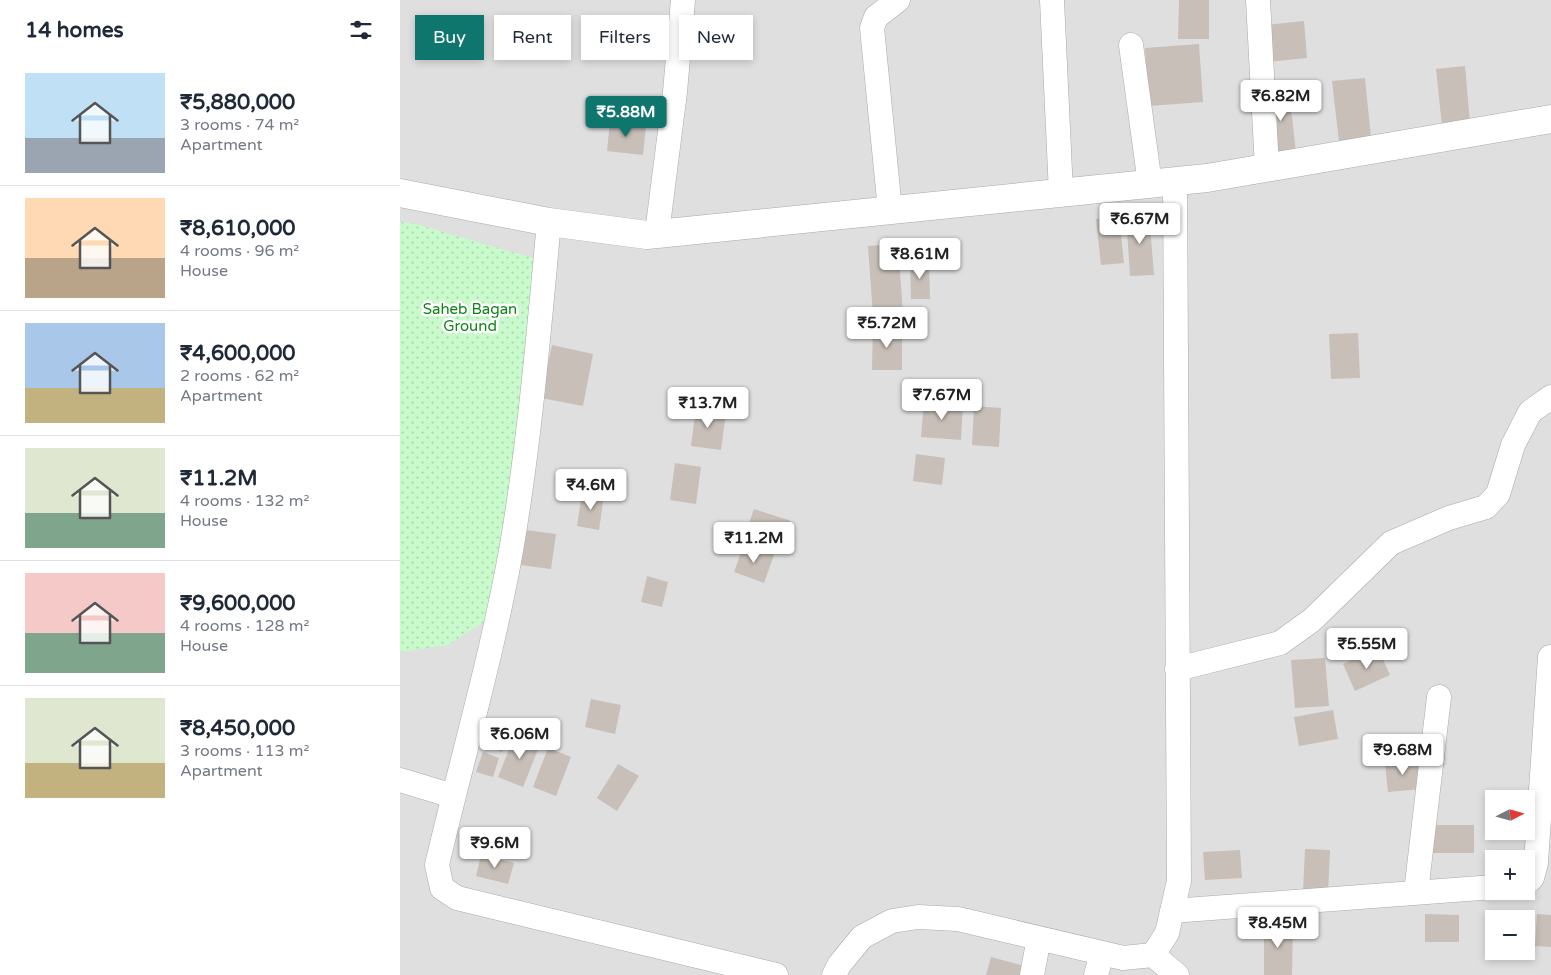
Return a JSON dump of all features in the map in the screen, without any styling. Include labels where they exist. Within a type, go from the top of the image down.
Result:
[{"type":"street","points":[[657,234],[675,92],[683,0]]},
{"type":"street","points":[[890,210],[872,28],[876,17],[898,0]]},
{"type":"street","points":[[1052,0],[1061,193]]},
{"type":"street","points":[[1258,0],[1267,168]]},
{"type":"street","points":[[834,975],[839,964],[862,937],[892,922],[918,916],[958,919],[1039,938],[1099,964],[1152,954],[1167,933],[1179,881],[1177,669],[1162,183],[1131,45]]},
{"type":"street","points":[[400,193],[549,222],[657,234],[1206,178],[1551,119]]},
{"type":"street","points":[[549,222],[528,440],[512,545],[492,645],[437,865],[442,888],[457,898],[776,975]]},
{"type":"street","points":[[1177,669],[1280,642],[1312,620],[1391,543],[1449,518],[1486,507],[1498,494],[1512,445],[1530,412],[1551,397]]},
{"type":"street","points":[[1535,867],[1550,657]]},
{"type":"street","points":[[1416,892],[1438,697]]},
{"type":"street","points":[[400,780],[453,796]]},
{"type":"street","points":[[1172,911],[1485,888]]},
{"type":"street","points":[[1032,975],[1039,938]]},
{"type":"street","points":[[1152,954],[1178,975]]},
{"type":"shaded area","points":[[400,0],[1551,0],[1551,975],[400,975]]},
{"type":"green space","name":"Saheb Bagan Ground","points":[[400,222],[413,223],[543,261],[506,608],[448,645],[400,652]]},
{"type":"building","points":[[1179,0],[1209,0],[1209,39],[1178,39]]},
{"type":"building","points":[[1304,21],[1307,58],[1267,62],[1264,25]]},
{"type":"building","points":[[1199,44],[1203,102],[1149,106],[1145,48]]},
{"type":"building","points":[[1465,66],[1470,123],[1442,126],[1436,69]]},
{"type":"building","points":[[1365,78],[1371,138],[1339,142],[1332,81]]},
{"type":"building","points":[[1289,90],[1296,153],[1273,155],[1266,92]]},
{"type":"building","points":[[610,122],[646,126],[643,155],[607,151]]},
{"type":"building","points":[[1149,213],[1154,275],[1130,276],[1126,215]]},
{"type":"building","points":[[1119,217],[1124,263],[1101,265],[1096,219]]},
{"type":"building","points":[[898,244],[903,313],[873,315],[868,246]]},
{"type":"building","points":[[910,260],[929,260],[930,299],[911,299]]},
{"type":"building","points":[[873,327],[902,327],[902,370],[872,370]]},
{"type":"building","points":[[1358,333],[1360,378],[1331,379],[1329,334]]},
{"type":"building","points":[[552,345],[593,354],[583,406],[541,398]]},
{"type":"building","points":[[924,401],[963,404],[961,440],[921,437]]},
{"type":"building","points":[[974,406],[1001,408],[999,447],[972,445]]},
{"type":"building","points":[[696,407],[726,412],[721,450],[691,446]]},
{"type":"building","points":[[916,454],[945,458],[942,485],[913,481]]},
{"type":"building","points":[[675,463],[701,467],[696,504],[670,500]]},
{"type":"building","points":[[582,492],[604,495],[599,530],[577,526]]},
{"type":"building","points":[[754,509],[791,521],[781,550],[744,538]]},
{"type":"building","points":[[526,530],[556,534],[551,569],[520,565]]},
{"type":"building","points":[[744,544],[774,555],[764,583],[734,572]]},
{"type":"building","points":[[647,576],[668,582],[662,607],[641,602]]},
{"type":"building","points":[[1378,648],[1390,675],[1355,691],[1343,664]]},
{"type":"building","points":[[1325,658],[1329,706],[1295,708],[1291,660]]},
{"type":"building","points":[[591,699],[621,705],[615,734],[585,727]]},
{"type":"building","points":[[1333,710],[1338,739],[1299,746],[1294,717]]},
{"type":"building","points":[[490,729],[508,736],[502,752],[485,745]]},
{"type":"building","points":[[516,732],[541,742],[523,787],[498,777]]},
{"type":"building","points":[[548,748],[571,757],[556,796],[533,787]]},
{"type":"building","points":[[483,752],[499,758],[493,777],[476,772]]},
{"type":"building","points":[[1418,761],[1421,789],[1388,792],[1385,764]]},
{"type":"building","points":[[618,764],[639,776],[617,811],[597,798]]},
{"type":"building","points":[[1429,825],[1474,825],[1474,853],[1430,853]]},
{"type":"building","points":[[1305,849],[1330,850],[1328,893],[1303,892]]},
{"type":"building","points":[[1240,850],[1242,878],[1205,880],[1203,852]]},
{"type":"building","points":[[481,855],[514,863],[508,884],[476,876]]},
{"type":"building","points":[[1425,914],[1459,915],[1459,942],[1425,942]]},
{"type":"building","points":[[1537,914],[1551,915],[1551,947],[1535,946]]},
{"type":"building","points":[[1264,924],[1293,924],[1292,975],[1264,975]]},
{"type":"building","points":[[991,957],[1024,966],[1021,975],[986,975]]}]
